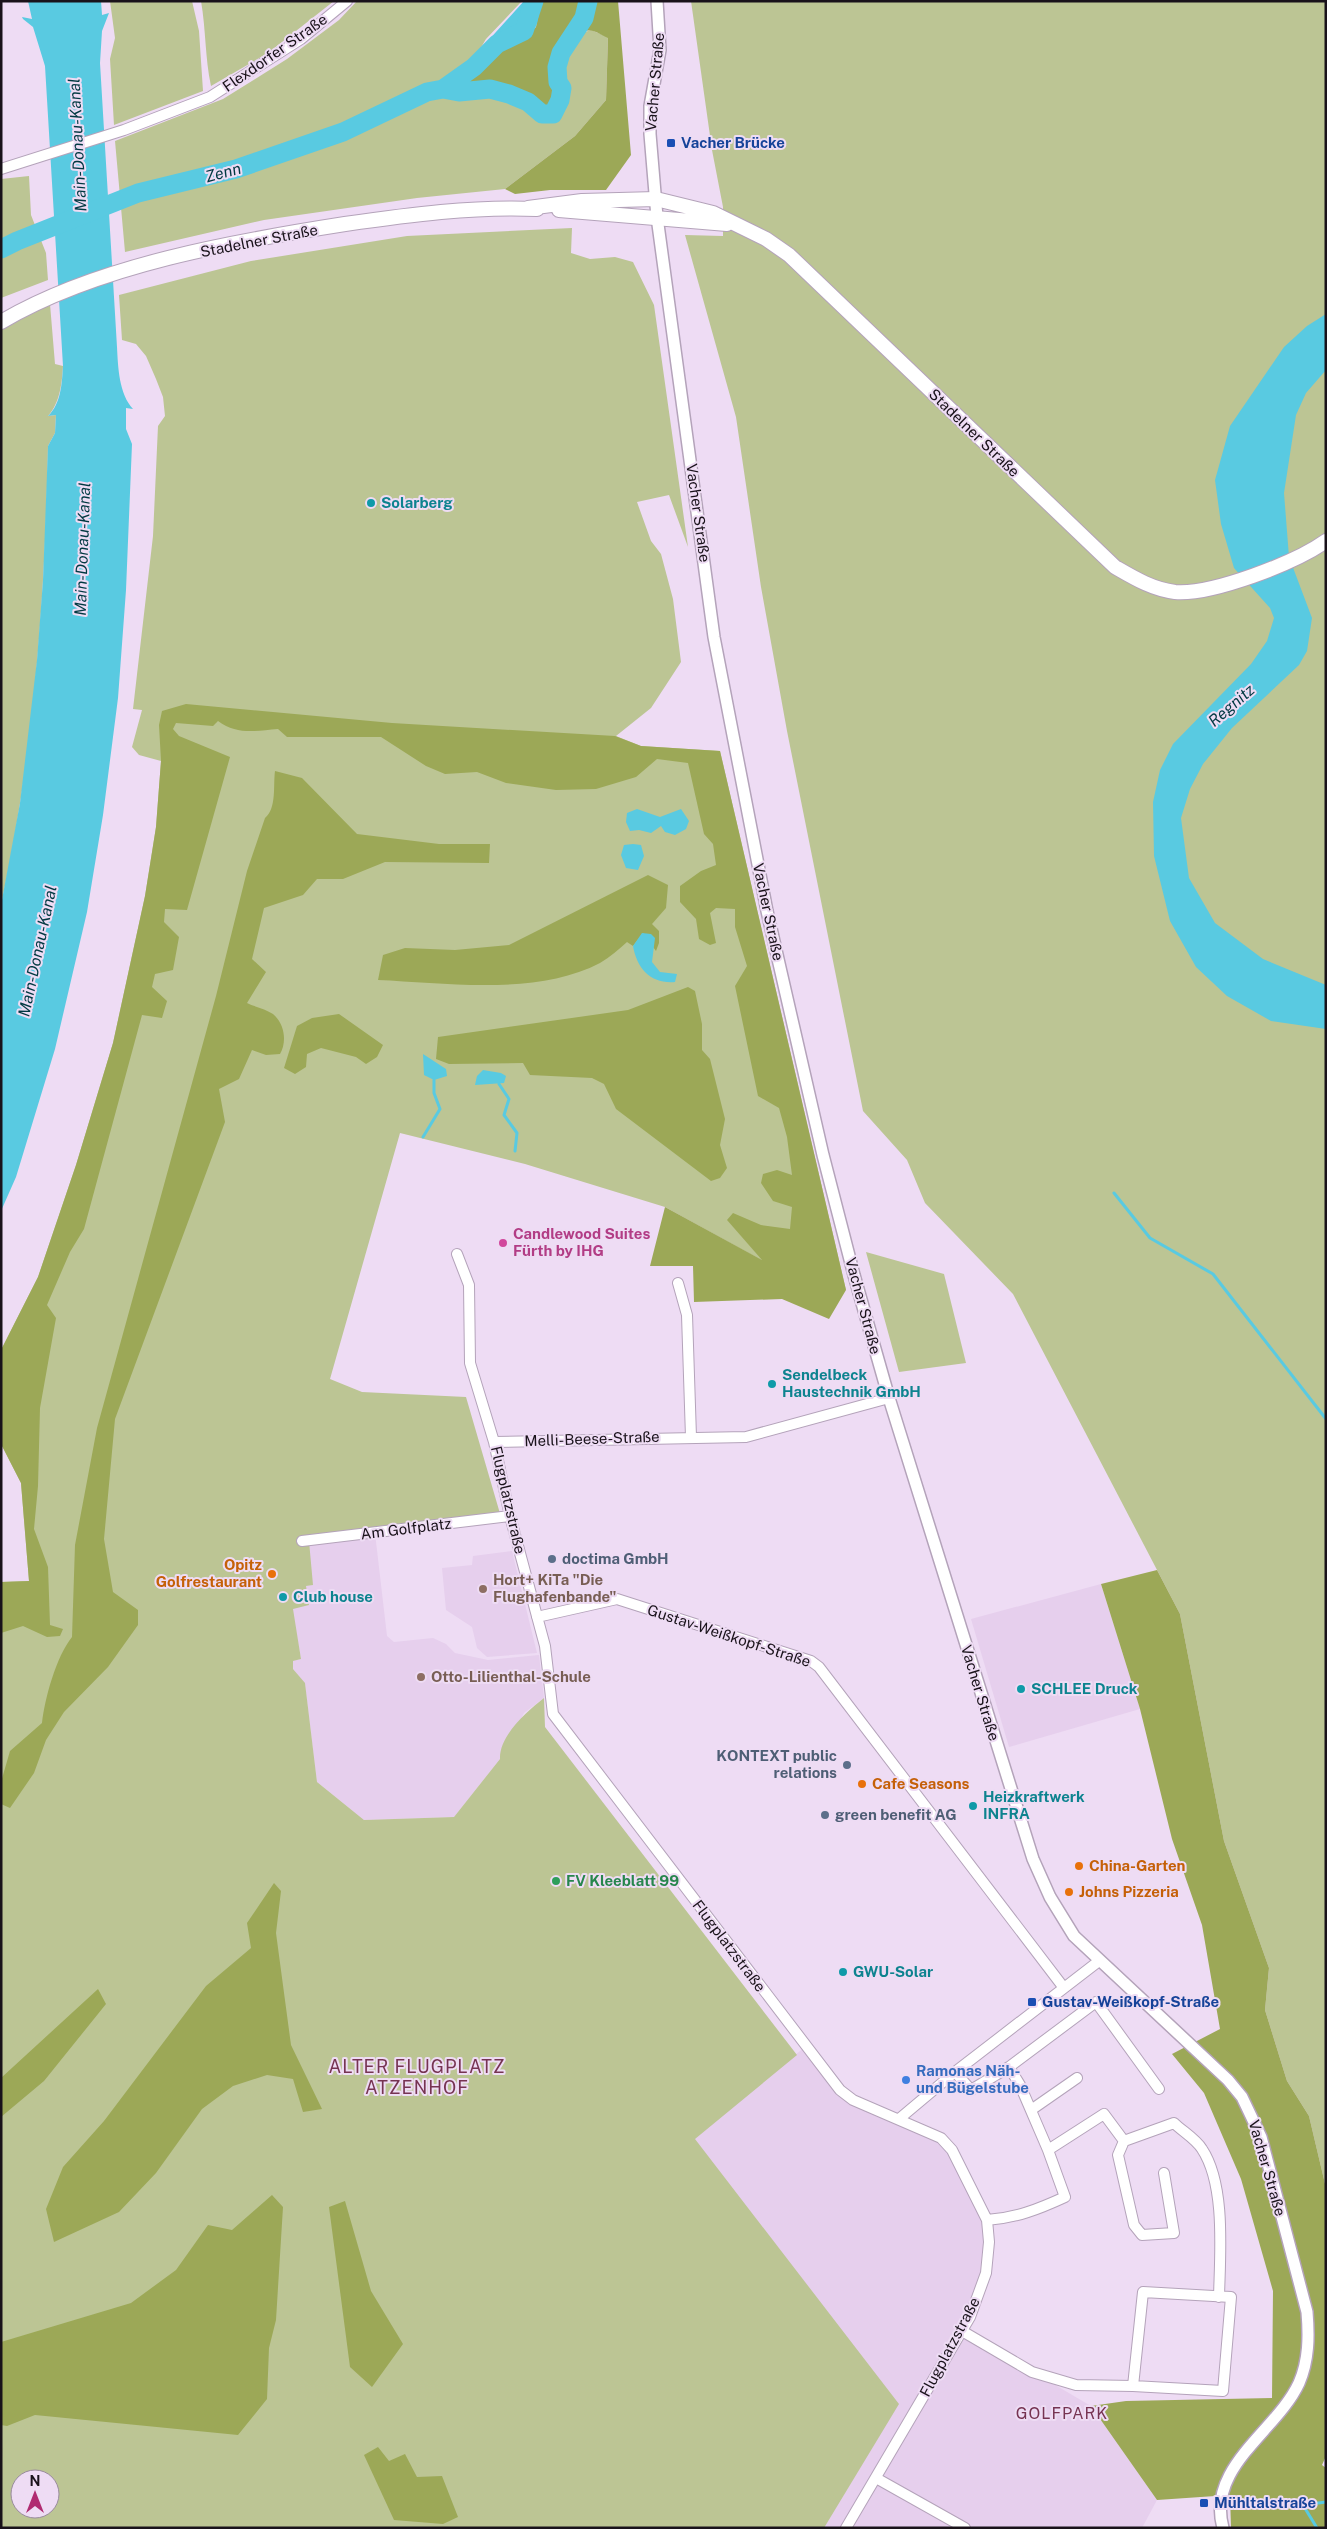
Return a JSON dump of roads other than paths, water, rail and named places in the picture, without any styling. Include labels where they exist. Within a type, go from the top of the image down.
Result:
[{"type":"main road","name":"Stadelner Straße","points":[[1,322],[50,297],[138,266],[281,234],[398,216],[528,208],[582,201],[656,199],[713,213],[766,239],[788,255],[1115,567],[1146,586],[1176,592],[1230,583],[1304,556],[1326,541]]},
{"type":"main road","name":"Stadelner Straße","points":[[528,208],[738,225]]},
{"type":"street","name":"Flexdorfer Straße","points":[[1,169],[133,127],[210,97],[301,39],[347,1]]},
{"type":"street","name":"Vacher Straße","points":[[657,1],[660,50],[650,106],[650,134],[657,217],[714,637],[780,971],[823,1155],[889,1398],[1033,1860],[1062,1920],[1074,1936],[1228,2080],[1242,2097],[1261,2137],[1307,2312],[1309,2338],[1306,2363],[1298,2384],[1289,2399],[1243,2453],[1227,2482],[1220,2504],[1223,2528]]},
{"type":"street","name":"Flugplatzstraße","points":[[457,1254],[469,1285],[470,1363],[494,1442],[510,1516],[545,1646],[552,1714],[840,2090],[853,2100],[941,2138],[952,2150],[987,2220],[989,2242],[986,2273],[978,2298],[962,2331],[846,2528]]},
{"type":"street","points":[[678,1282],[687,1315],[690,1437]]},
{"type":"street","name":"Melli-Beese-Straße","points":[[494,1442],[746,1437],[889,1398]]},
{"type":"street","name":"Am Golfplatz","points":[[302,1541],[510,1516]]},
{"type":"street","name":"Gustav-Weißkopf-Straße","points":[[537,1617],[617,1599],[812,1661],[819,1667],[915,1790],[1064,1988]]},
{"type":"street","points":[[899,2119],[955,2072],[1099,1961]]},
{"type":"street","points":[[955,2072],[971,2090],[1009,2066],[1096,2002],[1160,2089]]},
{"type":"street","points":[[987,2220],[1008,2219],[1034,2211],[1065,2197],[1048,2150],[1009,2066]]},
{"type":"street","points":[[1030,2110],[1077,2078]]},
{"type":"street","points":[[1048,2150],[1104,2114],[1124,2141]]},
{"type":"street","points":[[1164,2174],[1174,2233],[1142,2235],[1134,2225],[1118,2155],[1124,2141],[1174,2123],[1202,2148],[1212,2173],[1221,2212],[1219,2297]]},
{"type":"street","points":[[962,2331],[1032,2372],[1076,2385],[1223,2391],[1231,2298],[1143,2292],[1133,2386]]},
{"type":"street","points":[[876,2478],[965,2528]]},
{"type":"water","name":"Main-Donau-Kanal","points":[[28,1],[101,1],[102,15],[109,13],[102,31],[100,63],[117,355],[122,388],[128,403],[133,409],[126,408],[126,429],[132,444],[126,590],[118,698],[103,815],[87,912],[55,1049],[16,1177],[1,1211],[1,905],[20,803],[37,660],[43,580],[48,446],[55,433],[56,415],[48,416],[56,406],[63,366],[45,66],[33,27],[22,17],[32,19]]},
{"type":"water","points":[[524,1],[540,1],[535,28],[512,44],[497,48],[485,47],[486,43]]},
{"type":"water","name":"Regnitz","points":[[1326,314],[1326,370],[1306,393],[1296,415],[1284,493],[1289,557],[1312,618],[1307,651],[1299,665],[1232,728],[1203,764],[1190,789],[1181,818],[1189,878],[1215,923],[1263,959],[1326,985],[1326,1029],[1271,1021],[1227,996],[1196,967],[1170,921],[1154,856],[1153,802],[1160,770],[1173,744],[1251,664],[1267,641],[1274,618],[1270,608],[1234,568],[1221,524],[1215,480],[1230,426],[1284,347],[1307,326]]},
{"type":"water","points":[[637,809],[660,817],[681,809],[689,821],[686,829],[675,835],[665,832],[661,826],[651,833],[639,830],[630,831],[626,822],[627,813]]},
{"type":"water","points":[[624,845],[641,845],[644,856],[638,870],[626,868],[621,855]]},
{"type":"water","points":[[642,933],[651,934],[655,938],[652,962],[660,972],[677,974],[675,982],[666,982],[652,978],[642,968],[633,946]]},
{"type":"water","points":[[423,1054],[446,1069],[447,1076],[434,1080],[424,1075]]},
{"type":"water","points":[[483,1070],[501,1073],[506,1076],[504,1083],[475,1085],[477,1076]]},
{"type":"waterway","name":"Zenn","points":[[443,89],[474,67],[497,44],[524,31],[534,1]]},
{"type":"waterway","name":"Zenn","points":[[1,249],[138,193],[236,169],[343,132],[427,92],[443,89],[459,92],[490,89],[528,102],[542,114],[553,114],[560,100],[562,88],[558,82],[557,67],[561,53],[584,18],[588,1]]},
{"type":"waterway","points":[[423,1137],[440,1109],[434,1093],[434,1080]]},
{"type":"waterway","points":[[499,1084],[509,1099],[504,1115],[517,1133],[515,1151]]},
{"type":"waterway","points":[[1114,1193],[1150,1238],[1213,1274],[1326,1419]]},
{"type":"waterway","points":[[1317,2528],[1303,2505],[1326,2502]]},
{"type":"place","name":"Vacher Brücke","points":[[671,143]]},
{"type":"place","name":"Solarberg","points":[[371,503]]},
{"type":"place","name":"Candlewood Suites Fürth by IHG","points":[[503,1243]]},
{"type":"place","name":"Sendelbeck Haustechnik GmbH","points":[[772,1384]]},
{"type":"place","name":"doctima GmbH","points":[[552,1559]]},
{"type":"place","name":"Opitz Golfrestaurant","points":[[272,1574]]},
{"type":"place","name":"Hort+ KiTa \"Die Flughafenbande\"","points":[[483,1589]]},
{"type":"place","name":"Club house","points":[[283,1597]]},
{"type":"place","name":"Otto-Lilienthal-Schule","points":[[421,1677]]},
{"type":"place","name":"SCHLEE Druck","points":[[1021,1689]]},
{"type":"place","name":"KONTEXT public relations","points":[[847,1765]]},
{"type":"place","name":"Cafe Seasons","points":[[862,1784]]},
{"type":"place","name":"Heizkraftwerk INFRA","points":[[973,1806]]},
{"type":"place","name":"green benefit AG","points":[[825,1815]]},
{"type":"place","name":"China-Garten","points":[[1079,1866]]},
{"type":"place","name":"FV Kleeblatt 99","points":[[556,1881]]},
{"type":"place","name":"Johns Pizzeria","points":[[1069,1892]]},
{"type":"place","name":"GWU-Solar","points":[[843,1972]]},
{"type":"place","name":"Gustav-Weißkopf-Straße","points":[[1032,2002]]},
{"type":"place","name":"Ramonas Näh- und Bügelstube","points":[[906,2080]]},
{"type":"place","name":"Mühltalstraße","points":[[1204,2503]]},
{"type":"district","name":"ALTER FLUGPLATZ ATZENHOF","points":[[417,2077]]},
{"type":"district","name":"GOLFPARK","points":[[1062,2413]]}]
